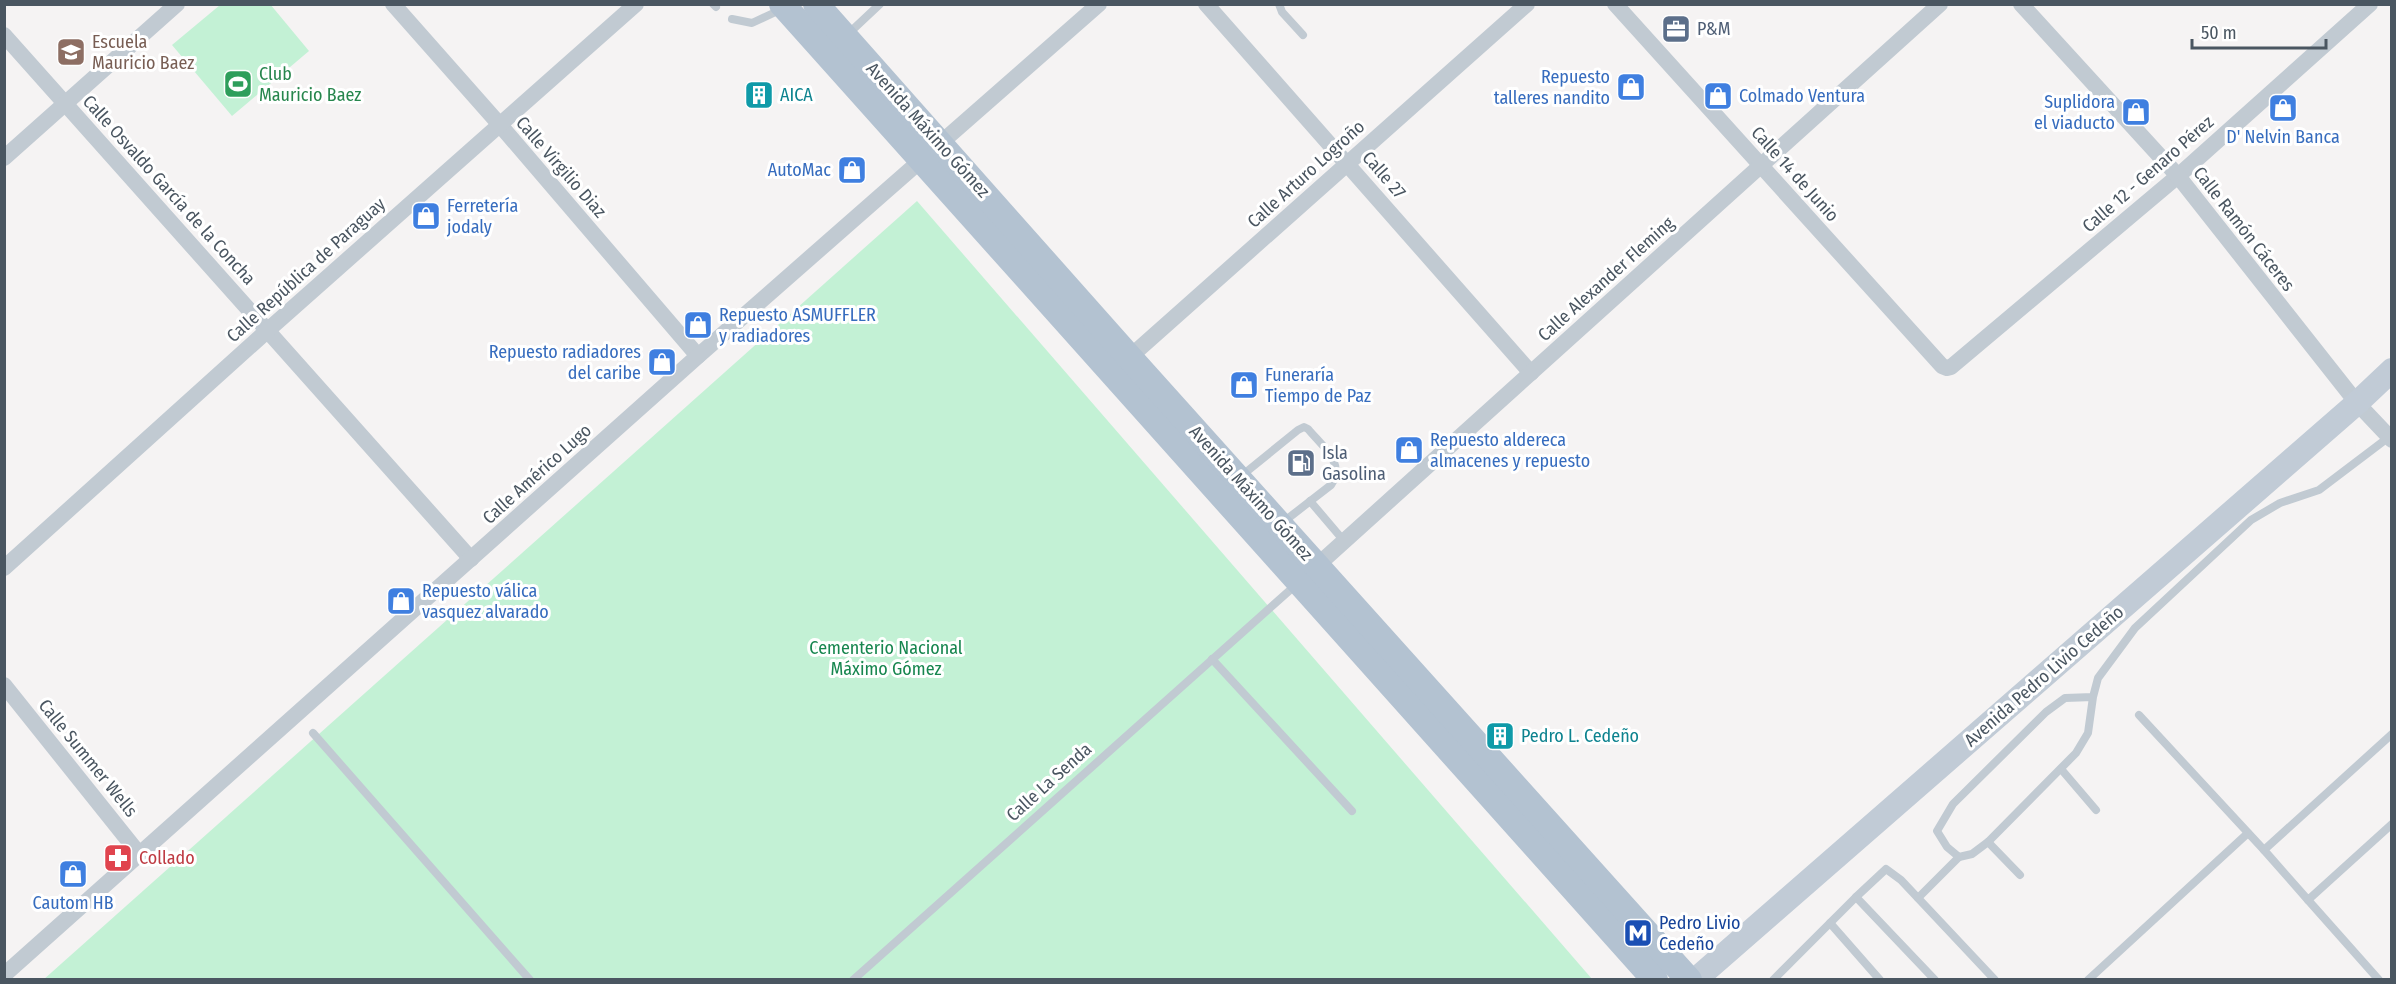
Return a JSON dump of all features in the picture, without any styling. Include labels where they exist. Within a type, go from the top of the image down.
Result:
[{"type":"main road","name":"Avenida Máximo Gómez","points":[[816,4],[845,37],[932,152]]},
{"type":"main road","name":"Avenida Máximo Gómez","points":[[784,6],[932,152],[1307,574],[1689,980]]},
{"type":"main road","name":"Avenida Máximo Gómez","points":[[1120,366],[1238,479],[1280,525],[1307,574],[1655,980]]},
{"type":"main road","name":"Avenida Pedro Livio Cedeño","points":[[1695,980],[2390,373]]},
{"type":"street","points":[[4,158],[177,4]]},
{"type":"street","name":"Calle Virgilio Diaz","points":[[393,4],[699,356]]},
{"type":"street","name":"Calle República de Paraguay","points":[[4,568],[636,4]]},
{"type":"street","name":"Calle Américo Lugo","points":[[4,975],[699,356],[1099,4]]},
{"type":"street","name":"Calle 27","points":[[1206,4],[1531,373]]},
{"type":"street","name":"Calle Arturo Logroño","points":[[1120,366],[1527,4]]},
{"type":"street","name":"Calle 14 de Junio","points":[[1615,4],[1942,366],[1947,368]]},
{"type":"street","name":"Calle Alexander Fleming","points":[[1307,574],[1940,4]]},
{"type":"street","name":"Calle Ramón Cáceres","points":[[2021,4],[2178,176],[2357,403],[2390,439]]},
{"type":"street","name":"Calle 12 - Genaro Pérez","points":[[1947,368],[1952,367],[2178,176],[2370,4]]},
{"type":"street","name":"Calle Osvaldo García de la Concha","points":[[4,35],[471,559]]},
{"type":"street","name":"Calle Summer Wells","points":[[4,685],[140,855]]},
{"type":"lane","points":[[845,37],[880,4]]},
{"type":"lane","points":[[1279,4],[1282,12],[1303,35]]},
{"type":"lane","points":[[732,19],[752,23],[784,6]]},
{"type":"lane","points":[[1238,479],[1304,427],[1308,429],[1338,470],[1331,485],[1280,525]]},
{"type":"lane","points":[[1918,898],[1959,857],[1972,854],[1988,842],[2076,753],[2088,733],[2098,678],[2135,628],[2251,519],[2280,503],[2319,490],[2390,439]]},
{"type":"lane","points":[[1310,501],[1344,541]]},
{"type":"lane","name":"Calle La Senda","points":[[853,980],[1307,574]]},
{"type":"lane","points":[[1212,658],[1352,811]]},
{"type":"lane","points":[[1959,857],[1947,847],[1937,831],[1953,804],[2046,712],[2065,698],[2093,697]]},
{"type":"lane","points":[[2139,715],[2264,850],[2379,980]]},
{"type":"lane","points":[[314,733],[530,980]]},
{"type":"lane","points":[[2264,850],[2391,734]]},
{"type":"lane","points":[[2061,769],[2096,810]]},
{"type":"lane","points":[[2308,900],[2391,824]]},
{"type":"lane","points":[[2088,980],[2248,833]]},
{"type":"lane","points":[[1988,842],[2020,875]]},
{"type":"lane","points":[[1773,980],[1886,869],[1901,880],[1995,980]]},
{"type":"lane","points":[[1856,897],[1935,980]]},
{"type":"lane","points":[[1830,923],[1880,980]]},
{"type":"green space","name":"Club Mauricio Baez","points":[[270,4],[309,51],[232,116],[172,45],[220,5]]},
{"type":"green space","name":"Cementerio Nacional Máximo Gómez","points":[[917,201],[1592,979],[43,980]]},
{"type":"place","name":"P&M","points":[[1676,29]]},
{"type":"place","name":"Escuela Mauricio Baez","points":[[71,52]]},
{"type":"place","name":"Club Mauricio Baez","points":[[238,84]]},
{"type":"place","name":"Repuesto talleres nandito","points":[[1631,87]]},
{"type":"place","name":"AICA","points":[[759,95]]},
{"type":"place","name":"Colmado Ventura","points":[[1718,96]]},
{"type":"place","name":"D' Nelvin Banca","points":[[2283,108]]},
{"type":"place","name":"Suplidora el viaducto","points":[[2136,112]]},
{"type":"place","name":"AutoMac","points":[[852,170]]},
{"type":"place","name":"Ferretería jodaly","points":[[426,216]]},
{"type":"place","name":"Repuesto ASMUFFLER y radiadores","points":[[698,325]]},
{"type":"place","name":"Repuesto radiadores del caribe","points":[[662,362]]},
{"type":"place","name":"Funeraría Tiempo de Paz","points":[[1244,385]]},
{"type":"place","name":"Repuesto aldereca almacenes y repuesto","points":[[1409,450]]},
{"type":"place","name":"Isla Gasolina","points":[[1301,463]]},
{"type":"place","name":"Repuesto válica vasquez alvarado","points":[[401,601]]},
{"type":"place","name":"Pedro L. Cedeño","points":[[1500,736]]},
{"type":"place","name":"Collado","points":[[118,858]]},
{"type":"place","name":"Cautom HB","points":[[73,874]]},
{"type":"place","name":"Pedro Livio Cedeño","points":[[1638,933]]}]
